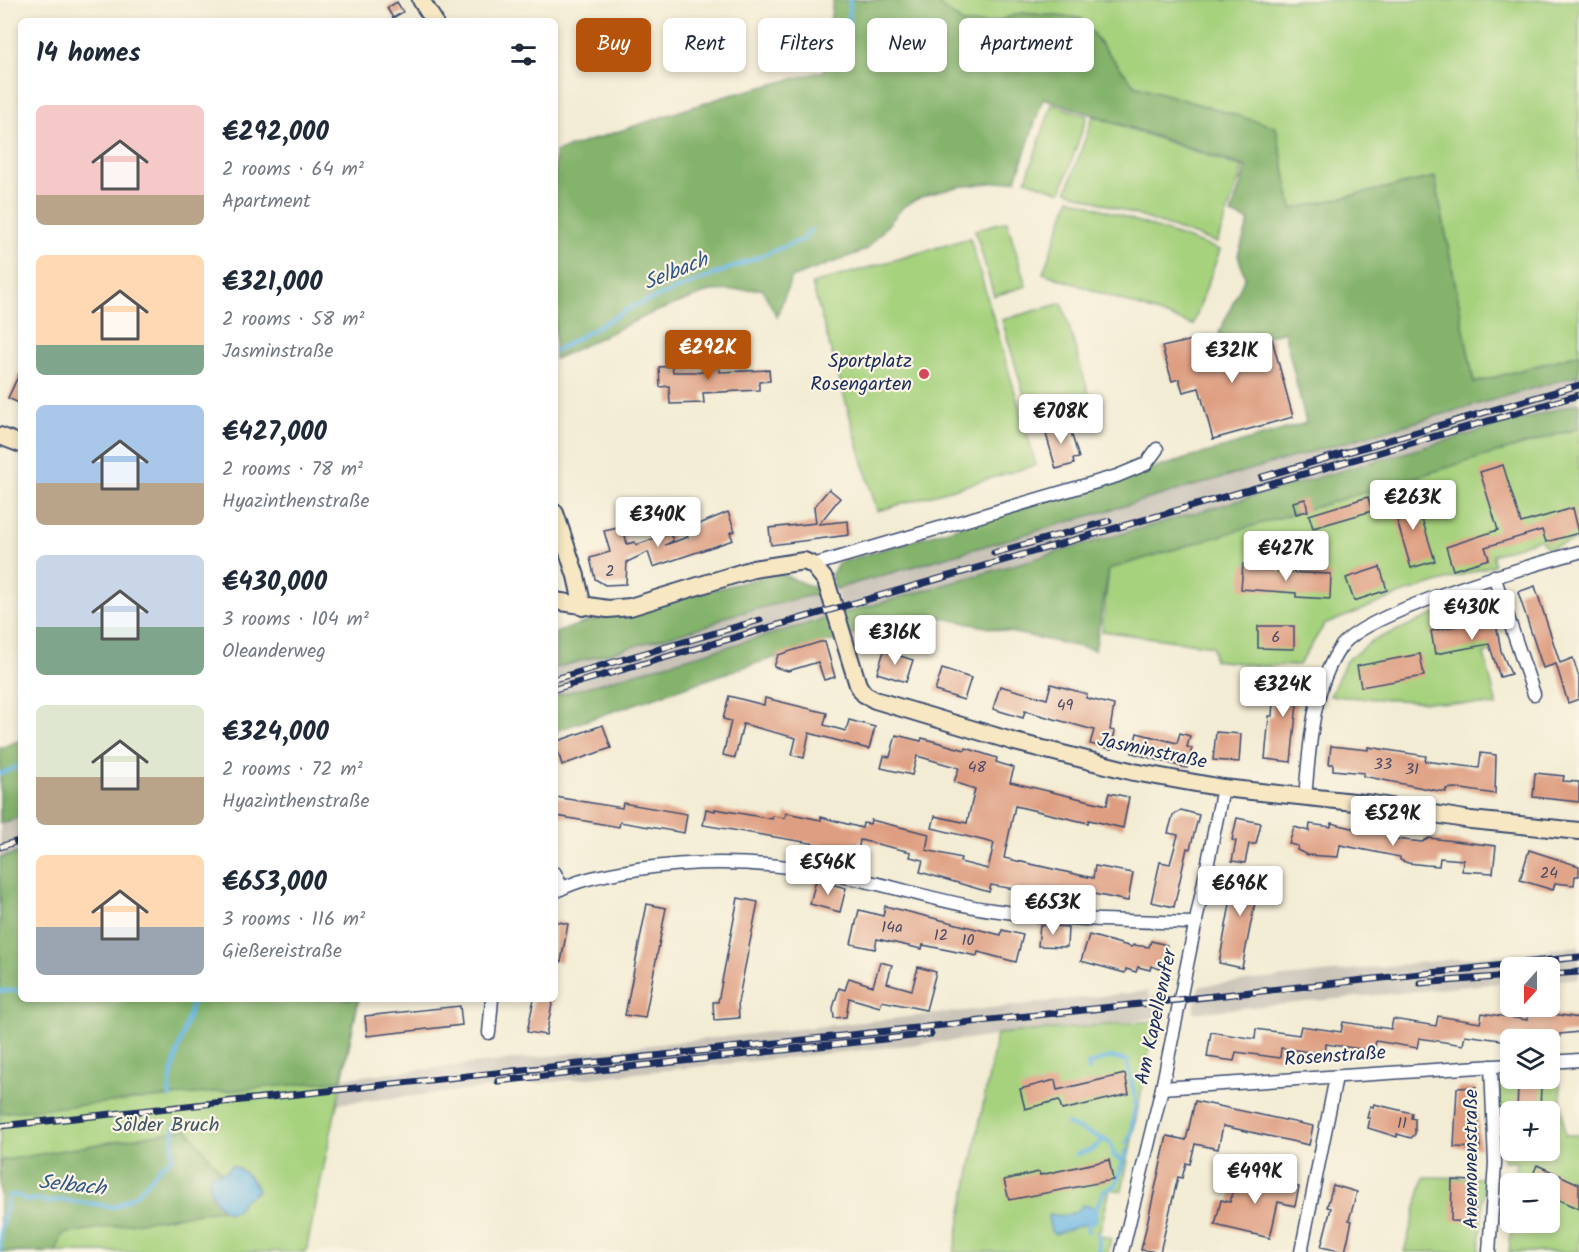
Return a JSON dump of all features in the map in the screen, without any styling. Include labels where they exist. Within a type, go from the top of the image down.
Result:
[{"type":"street","points":[[421,0],[432,18]]},
{"type":"street","points":[[0,436],[18,443]]},
{"type":"street","points":[[558,602],[608,609],[630,607],[770,565],[793,561],[813,565],[1117,476],[1146,464],[1157,449]]},
{"type":"street","points":[[558,522],[576,576],[583,606]]},
{"type":"street","points":[[1305,797],[1312,729],[1320,690],[1329,665],[1341,645],[1362,629],[1388,617],[1494,576],[1579,552]]},
{"type":"street","name":"Jasminstraße","points":[[813,565],[826,580],[858,685],[864,694],[875,700],[1015,742],[1134,772],[1224,789],[1372,804],[1471,820],[1579,831]]},
{"type":"street","points":[[1494,576],[1534,694]]},
{"type":"street","name":"Am Kapellenufer","points":[[1122,1252],[1162,1088],[1224,789]]},
{"type":"street","points":[[558,890],[592,878],[658,866],[711,863],[765,866],[841,876],[990,910],[1074,919],[1196,923]]},
{"type":"street","points":[[489,1033],[492,1002]]},
{"type":"street","points":[[1560,1061],[1579,1060]]},
{"type":"street","name":"Anemonenstraße","points":[[1490,1252],[1495,1172],[1491,1066]]},
{"type":"street","name":"Rosenstraße","points":[[1162,1088],[1500,1066]]},
{"type":"street","points":[[1301,1252],[1336,1077]]},
{"type":"shaded area","points":[[1579,375],[1579,403],[842,614],[835,589]]},
{"type":"shaded area","points":[[824,592],[831,617],[558,695],[558,667],[713,624],[724,617]]},
{"type":"shaded area","points":[[18,818],[18,853],[0,858],[0,823]]},
{"type":"shaded area","points":[[1579,946],[1579,979],[1560,980],[1560,957],[1500,957],[1500,983],[1193,1013],[1199,986]]},
{"type":"shaded area","points":[[1148,991],[1149,997],[1165,995],[1160,1017],[1105,1025],[335,1104],[0,1115]]},
{"type":"green space","points":[[833,0],[933,0],[959,20],[959,72],[1094,72],[1094,35],[1134,85],[1276,127],[1292,209],[1435,177],[1474,383],[1579,354],[1579,375],[835,589],[831,576],[838,563],[1306,423],[1284,331],[1227,351],[1219,333],[1245,277],[1238,255],[1249,221],[1231,214],[1246,167],[1043,98],[1016,180],[957,187],[923,196],[904,206],[866,250],[791,278],[777,317],[762,289],[711,291],[652,313],[558,358],[558,151],[723,97],[820,72],[855,72],[855,18],[831,18]]},
{"type":"green space","points":[[933,0],[1579,0],[1579,354],[1474,383],[1435,177],[1292,209],[1276,127],[1134,85],[1094,35],[1094,18],[1021,13],[1006,18],[959,18],[959,20]]},
{"type":"green space","points":[[1021,13],[1080,18],[1006,18]]},
{"type":"green space","points":[[1052,104],[1087,116],[1061,192],[1026,180]]},
{"type":"green space","points":[[1093,116],[1243,168],[1217,243],[1067,191]]},
{"type":"green space","points":[[1070,198],[1220,250],[1193,325],[1043,273]]},
{"type":"green space","points":[[1007,221],[1026,286],[994,296],[975,230]]},
{"type":"green space","name":"Sportplatz Rosengarten","points":[[970,238],[1036,465],[877,511],[812,284]]},
{"type":"green space","points":[[1062,303],[1090,398],[1030,415],[1002,320]]},
{"type":"green space","points":[[1579,403],[1579,428],[1109,569],[1095,650],[924,614],[750,665],[558,730],[558,695]]},
{"type":"green space","points":[[1579,428],[1579,540],[1548,548],[1539,539],[1493,555],[1494,565],[1401,594],[1324,625],[1299,665],[1263,666],[1214,660],[1213,646],[1102,631],[1109,569]]},
{"type":"green space","points":[[779,573],[824,592],[724,617],[713,624],[558,667],[558,632],[586,622]]},
{"type":"green space","points":[[1489,591],[1500,647],[1484,654],[1497,706],[1330,696],[1346,661],[1372,641]]},
{"type":"green space","points":[[18,741],[18,818],[0,823],[0,748]]},
{"type":"green space","points":[[18,853],[18,1002],[357,1002],[341,1080],[0,1113],[0,858]]},
{"type":"green space","name":"Sölder Bruch","points":[[0,889],[18,983],[18,1002],[358,1002],[306,1252],[0,1252]]},
{"type":"green space","points":[[1155,1021],[1122,1191],[1110,1189],[1099,1235],[1111,1239],[1108,1252],[954,1252],[997,1034]]},
{"type":"green space","points":[[1498,1080],[1500,1080],[1500,1089],[1560,1088],[1565,1135],[1579,1135],[1579,1252],[1509,1252],[1511,1233],[1560,1233],[1560,1173],[1515,1173],[1516,1162],[1504,1161],[1560,1161],[1560,1101],[1500,1101],[1500,1107]]},
{"type":"green space","points":[[187,1129],[239,1195],[231,1208],[63,1234],[56,1252],[0,1252],[0,1161]]},
{"type":"green space","points":[[1424,1177],[1485,1178],[1479,1252],[1404,1252]]},
{"type":"water","points":[[231,1165],[248,1175],[258,1191],[243,1200],[236,1211],[228,1213],[213,1197],[210,1175],[227,1171]]},
{"type":"water","points":[[1083,1205],[1096,1208],[1097,1220],[1055,1234],[1051,1231],[1048,1217],[1051,1214],[1068,1215]]},
{"type":"building","points":[[397,2],[403,12],[393,18],[387,8]]},
{"type":"building","points":[[1206,337],[1211,356],[1272,339],[1293,417],[1213,439],[1199,388],[1183,392],[1179,379],[1172,381],[1162,347]]},
{"type":"building","points":[[704,353],[719,353],[720,372],[769,370],[770,381],[759,382],[759,390],[703,393],[704,403],[670,404],[669,386],[660,387],[659,367],[672,366],[673,372],[705,372]]},
{"type":"building","points":[[18,376],[18,403],[8,398]]},
{"type":"building","points":[[1062,421],[1065,430],[1070,429],[1079,458],[1073,459],[1074,464],[1056,469],[1044,427]]},
{"type":"building","points":[[1503,465],[1521,523],[1573,508],[1579,533],[1546,542],[1542,530],[1485,547],[1489,559],[1453,570],[1446,547],[1498,530],[1480,472]]},
{"type":"building","points":[[829,489],[840,498],[819,524],[848,521],[849,535],[771,545],[769,528],[816,523],[814,507]]},
{"type":"building","points":[[1414,493],[1435,561],[1411,568],[1391,500]]},
{"type":"building","points":[[1368,497],[1372,511],[1313,528],[1309,515]]},
{"type":"building","points":[[1305,499],[1308,511],[1296,514],[1293,502]]},
{"type":"building","points":[[728,512],[735,531],[730,533],[733,540],[653,567],[648,552],[627,562],[626,584],[605,585],[595,579],[590,558],[610,552],[604,531],[623,527],[627,544],[635,542],[636,545],[670,533],[673,541],[665,545],[688,537],[685,530]]},
{"type":"building","points":[[1243,564],[1278,566],[1278,572],[1331,574],[1330,599],[1296,597],[1296,593],[1241,589]]},
{"type":"building","points":[[1380,567],[1387,590],[1354,601],[1346,578]]},
{"type":"building","points":[[1535,586],[1560,663],[1573,658],[1579,677],[1579,699],[1568,703],[1556,664],[1543,668],[1518,592]]},
{"type":"building","points":[[1495,618],[1501,651],[1511,674],[1500,677],[1489,644],[1435,654],[1431,631]]},
{"type":"building","points":[[1258,626],[1294,626],[1294,649],[1258,648]]},
{"type":"building","points":[[825,642],[835,677],[824,680],[818,662],[788,671],[774,667],[778,655]]},
{"type":"building","points":[[884,651],[913,660],[906,682],[877,673]]},
{"type":"building","points":[[1420,654],[1424,676],[1361,687],[1357,666]]},
{"type":"building","points":[[942,669],[971,678],[964,700],[935,691]]},
{"type":"building","points":[[1275,673],[1300,675],[1291,762],[1265,759],[1269,716],[1272,716]]},
{"type":"building","points":[[1051,684],[1087,694],[1086,698],[1114,705],[1110,730],[1115,731],[1111,749],[1090,744],[1094,730],[1025,711],[1023,718],[993,709],[1000,686],[1047,699]]},
{"type":"building","points":[[729,696],[764,705],[765,698],[827,713],[824,725],[846,731],[849,720],[875,727],[869,749],[809,733],[804,758],[792,755],[796,738],[743,724],[735,758],[723,755],[731,721],[723,719]]},
{"type":"building","points":[[603,725],[611,748],[562,765],[558,741]]},
{"type":"building","points":[[1216,732],[1241,734],[1239,762],[1213,760]]},
{"type":"building","points":[[1137,733],[1177,743],[1180,733],[1190,736],[1187,747],[1192,748],[1187,768],[1132,753]]},
{"type":"building","points":[[896,735],[921,741],[922,738],[965,750],[966,748],[997,758],[996,762],[1014,768],[1010,782],[1107,805],[1109,793],[1129,797],[1123,828],[1089,820],[1088,823],[1015,806],[1004,858],[1093,878],[1095,866],[1133,873],[1128,901],[1074,890],[1072,899],[991,885],[989,892],[920,872],[923,860],[910,857],[911,852],[860,840],[858,851],[703,825],[706,809],[772,819],[773,816],[785,818],[786,813],[821,820],[821,817],[862,828],[863,823],[870,824],[871,820],[929,834],[926,850],[961,858],[960,862],[988,869],[994,843],[932,828],[935,816],[967,823],[975,789],[954,782],[959,768],[917,756],[912,775],[881,768],[884,756],[890,757]]},
{"type":"building","points":[[1331,746],[1368,750],[1368,747],[1426,756],[1425,761],[1479,768],[1481,753],[1496,755],[1495,794],[1455,788],[1446,789],[1446,792],[1363,776],[1364,773],[1333,770],[1333,764],[1329,764]]},
{"type":"building","points":[[1535,773],[1564,776],[1563,781],[1579,782],[1579,802],[1533,797]]},
{"type":"building","points":[[558,797],[622,808],[623,803],[687,814],[684,833],[620,822],[619,827],[558,816]]},
{"type":"building","points":[[1181,810],[1199,815],[1190,849],[1187,848],[1174,907],[1151,902],[1160,862],[1170,864],[1178,835],[1168,833],[1173,815]]},
{"type":"building","points":[[1237,818],[1261,823],[1256,844],[1249,844],[1245,863],[1232,861],[1236,841],[1232,840]]},
{"type":"building","points":[[1331,823],[1369,832],[1370,828],[1398,833],[1396,839],[1422,842],[1429,838],[1496,846],[1493,873],[1462,871],[1463,860],[1440,858],[1439,866],[1408,863],[1400,860],[1400,857],[1340,845],[1338,857],[1308,855],[1297,850],[1298,846],[1289,844],[1294,827],[1309,831],[1310,824],[1331,827]]},
{"type":"building","points":[[1529,850],[1579,866],[1579,876],[1575,876],[1574,885],[1555,883],[1553,890],[1520,880]]},
{"type":"building","points":[[1237,867],[1261,872],[1242,968],[1219,963]]},
{"type":"building","points":[[816,880],[846,888],[840,912],[810,904]]},
{"type":"building","points":[[738,898],[758,902],[738,1002],[739,1018],[714,1020],[713,1002],[718,1002]]},
{"type":"building","points":[[647,904],[666,908],[645,1018],[625,1015]]},
{"type":"building","points":[[885,906],[1001,935],[1002,930],[1023,935],[1016,962],[978,952],[977,956],[923,945],[922,949],[877,939],[875,949],[851,944],[859,910],[883,916]]},
{"type":"building","points":[[558,922],[568,924],[561,962],[558,962]]},
{"type":"building","points":[[1040,925],[1068,927],[1067,947],[1038,946]]},
{"type":"building","points":[[1089,935],[1132,947],[1133,945],[1149,947],[1151,941],[1167,945],[1160,969],[1151,966],[1150,970],[1138,967],[1136,972],[1126,969],[1125,973],[1081,961]]},
{"type":"building","points":[[880,962],[892,965],[887,983],[912,990],[918,967],[936,972],[926,1010],[882,1001],[880,1007],[849,998],[846,1017],[834,1018],[833,1008],[839,988],[845,990],[849,978],[873,986]]},
{"type":"building","points":[[533,1002],[552,1002],[546,1035],[527,1032]]},
{"type":"building","points":[[460,1006],[462,1025],[367,1036],[365,1016]]},
{"type":"building","points":[[1482,1013],[1527,1020],[1527,1017],[1560,1017],[1560,1015],[1579,1018],[1579,1032],[1560,1034],[1560,1029],[1500,1029],[1500,1040],[1465,1035],[1463,1045],[1419,1038],[1417,1048],[1376,1041],[1374,1051],[1326,1044],[1325,1054],[1281,1048],[1280,1058],[1236,1052],[1234,1061],[1207,1057],[1211,1032],[1255,1039],[1256,1029],[1299,1035],[1301,1026],[1341,1032],[1343,1022],[1391,1029],[1393,1019],[1436,1026],[1438,1016],[1480,1023]]},
{"type":"building","points":[[1125,1074],[1129,1094],[1062,1110],[1059,1100],[1025,1109],[1020,1089],[1055,1080],[1057,1090]]},
{"type":"building","points":[[1476,1087],[1480,1148],[1454,1147],[1457,1088]]},
{"type":"building","points":[[1518,1089],[1541,1089],[1540,1101],[1517,1101]]},
{"type":"building","points":[[1195,1101],[1313,1126],[1309,1145],[1223,1126],[1218,1149],[1195,1144],[1190,1164],[1186,1163],[1182,1178],[1178,1177],[1160,1252],[1141,1250],[1167,1136],[1186,1140]]},
{"type":"building","points":[[1374,1104],[1412,1113],[1411,1118],[1415,1119],[1415,1134],[1411,1138],[1397,1134],[1397,1137],[1368,1128],[1370,1118],[1367,1118],[1370,1106],[1373,1107]]},
{"type":"building","points":[[1109,1160],[1113,1180],[1009,1200],[1004,1180],[1039,1172],[1040,1175]]},
{"type":"building","points":[[1537,1165],[1555,1173],[1534,1173]]},
{"type":"building","points":[[1237,1172],[1299,1187],[1295,1206],[1278,1202],[1270,1238],[1215,1225],[1221,1200],[1230,1202]]},
{"type":"building","points":[[1560,1175],[1579,1184],[1579,1209],[1560,1200]]},
{"type":"building","points":[[1452,1180],[1475,1181],[1475,1222],[1451,1221]]},
{"type":"building","points":[[1333,1185],[1357,1192],[1349,1220],[1352,1221],[1345,1252],[1321,1247],[1331,1208],[1327,1207]]},
{"type":"waterway","name":"Selbach","points":[[849,18],[850,0]]},
{"type":"waterway","name":"Selbach","points":[[558,349],[632,307],[804,239],[810,230]]},
{"type":"waterway","points":[[0,774],[18,766]]},
{"type":"waterway","points":[[0,991],[18,990]]},
{"type":"waterway","name":"Selbach","points":[[170,1097],[174,1064],[192,1002]]},
{"type":"waterway","points":[[1088,1065],[1109,1057],[1128,1061]]},
{"type":"waterway","points":[[1128,1066],[1135,1097]]},
{"type":"waterway","points":[[1127,1143],[1131,1134],[1136,1101]]},
{"type":"waterway","points":[[1067,1124],[1110,1142],[1112,1147]]},
{"type":"waterway","name":"Selbach","points":[[0,1250],[1,1227],[9,1196],[16,1195],[28,1201],[62,1200],[115,1207],[137,1194],[161,1166],[172,1158],[174,1126]]},
{"type":"waterway","points":[[1077,1154],[1092,1150],[1104,1139]]},
{"type":"waterway","points":[[1103,1192],[1116,1184],[1127,1150]]},
{"type":"waterway","points":[[1113,1151],[1114,1156],[1124,1161]]},
{"type":"waterway","points":[[1095,1220],[1096,1208],[1102,1196]]},
{"type":"waterway","points":[[1088,1231],[1087,1225],[1095,1220]]},
{"type":"waterway","points":[[1098,1234],[1099,1252]]},
{"type":"railway","points":[[1262,477],[1579,385]]},
{"type":"railway","points":[[558,688],[1579,395]]},
{"type":"railway","points":[[994,553],[1109,521]]},
{"type":"railway","points":[[558,678],[760,620]]},
{"type":"railway","points":[[0,847],[18,841]]},
{"type":"railway","points":[[0,1126],[1579,957]]},
{"type":"railway","points":[[1560,973],[1579,972]]},
{"type":"railway","points":[[1420,983],[1500,977]]},
{"type":"railway","points":[[498,1081],[931,1034]]},
{"type":"place","name":"Sportplatz Rosengarten","points":[[924,374]]}]
